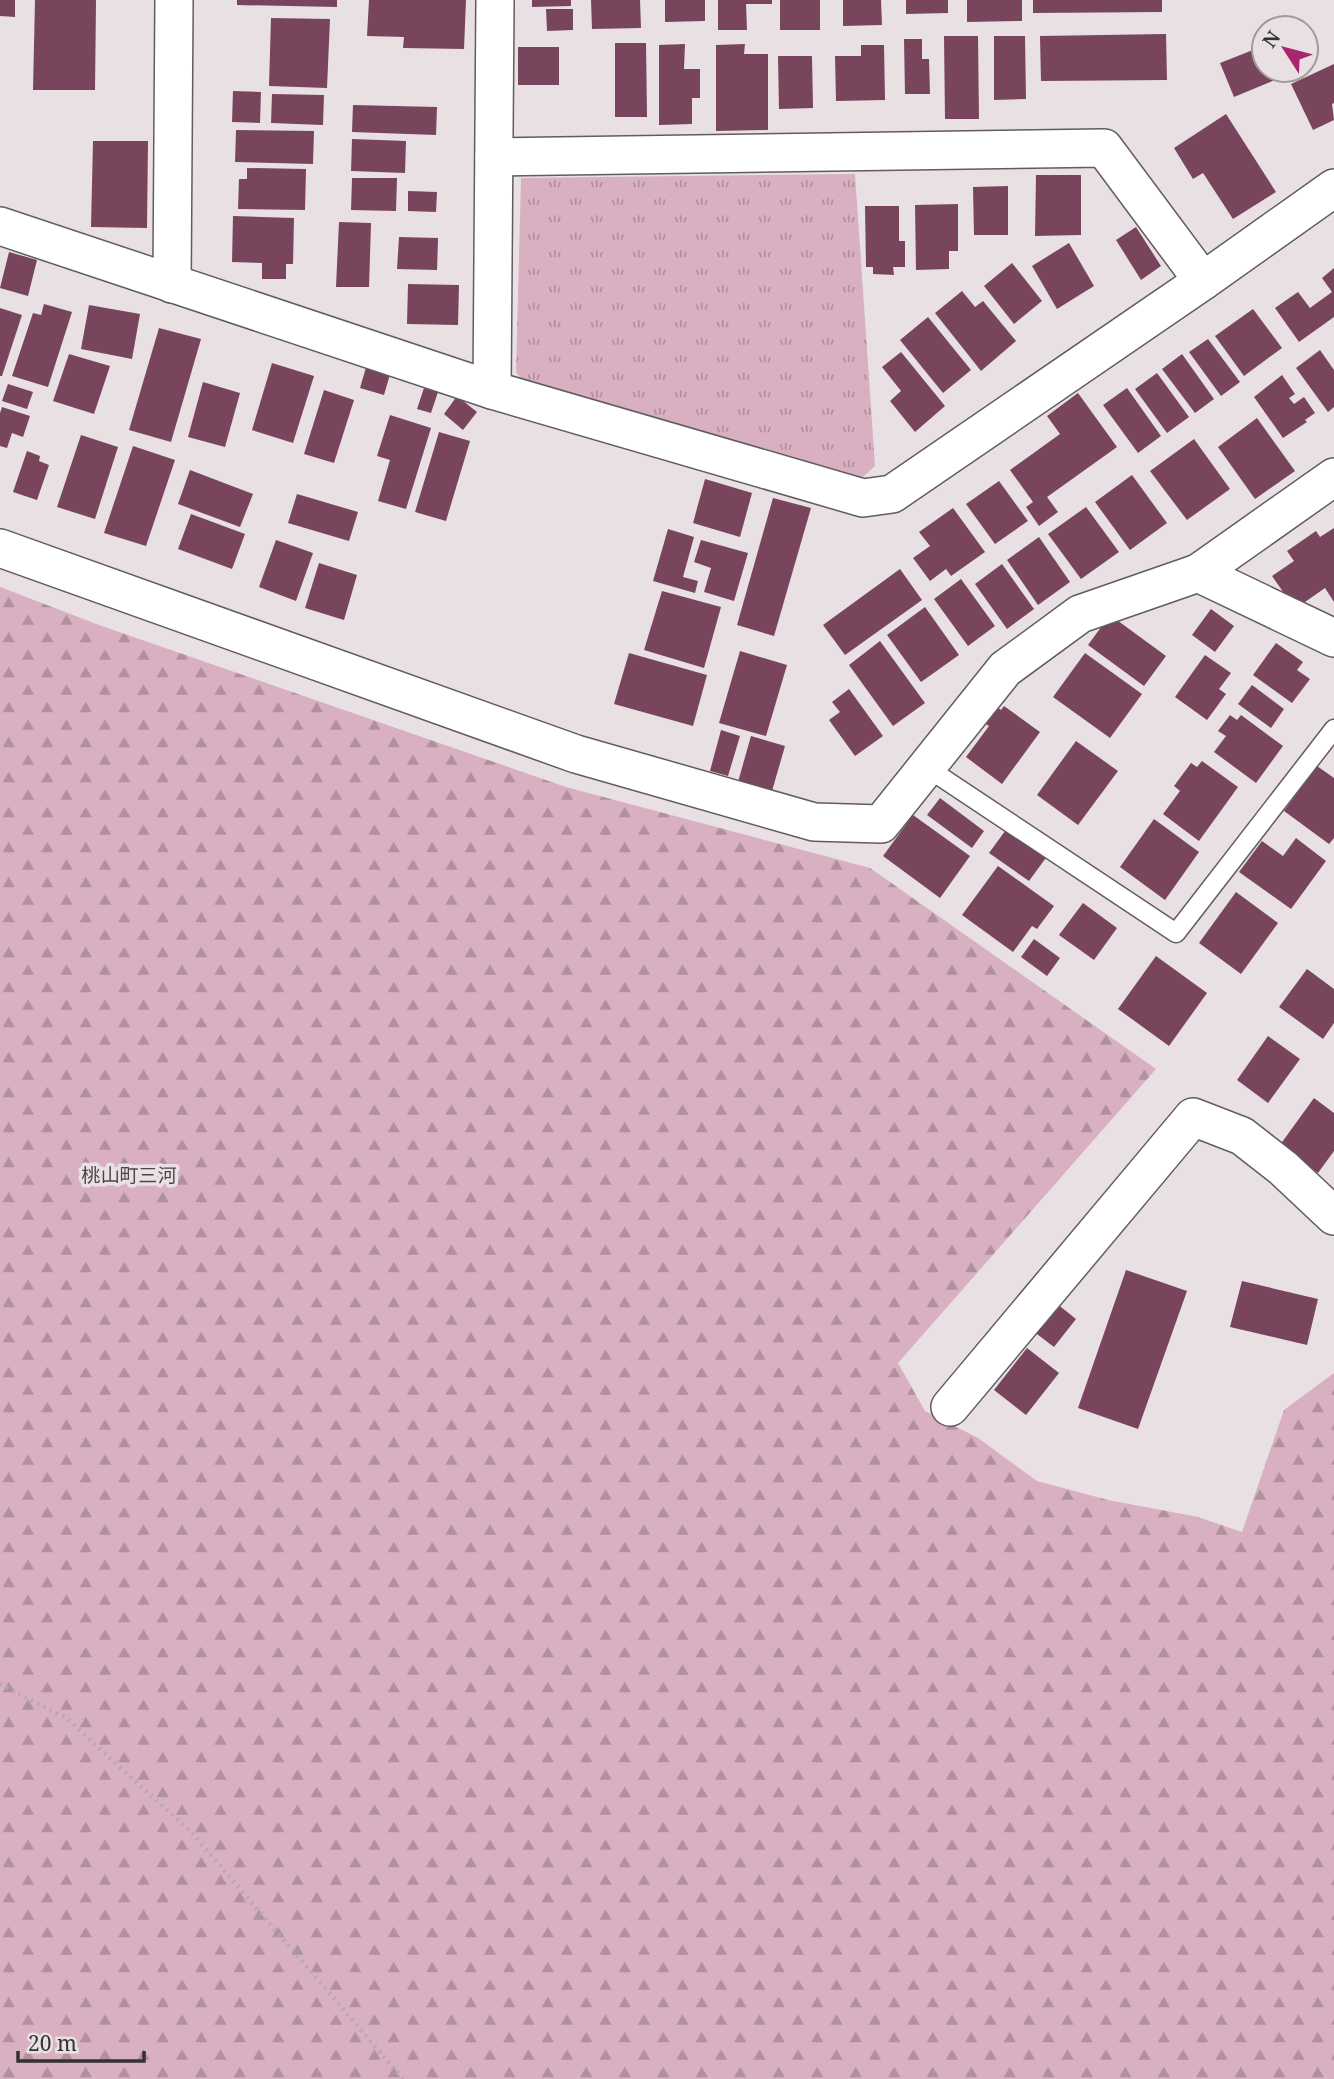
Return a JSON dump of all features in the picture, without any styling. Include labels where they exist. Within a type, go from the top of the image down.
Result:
[{"type":"street","points":[[172,284],[174,0]]},
{"type":"street","points":[[492,390],[495,0]]},
{"type":"street","points":[[495,157],[1104,148],[1203,281]]},
{"type":"street","points":[[0,226],[492,390],[863,498],[892,494],[1334,188]]},
{"type":"street","points":[[0,548],[576,754],[814,822],[881,824],[1005,669],[1080,614],[1198,573],[1334,477]]},
{"type":"street","points":[[1198,573],[1334,638]]},
{"type":"street","points":[[950,1407],[1192,1117],[1242,1136],[1283,1168],[1334,1216]]},
{"type":"lane","points":[[926,767],[1176,933],[1334,729]]},
{"type":"path","points":[[0,1684],[66,1718],[193,1834],[404,2079]]},
{"type":"green space","points":[[855,174],[875,466],[854,485],[525,385],[516,372],[521,178]]},
{"type":"green space","points":[[0,587],[99,625],[566,787],[870,868],[1156,1069],[898,1363],[925,1411],[978,1438],[1037,1481],[1108,1500],[1198,1517],[1242,1532],[1284,1410],[1334,1373],[1334,2079],[0,2079]]},
{"type":"building","points":[[0,0],[15,0],[15,17],[0,16]]},
{"type":"building","points":[[35,0],[96,0],[95,90],[33,90]]},
{"type":"building","points":[[237,0],[337,0],[337,7],[237,5]]},
{"type":"building","points":[[369,0],[466,0],[464,49],[403,48],[404,37],[367,36]]},
{"type":"building","points":[[532,0],[571,0],[571,6],[532,7]]},
{"type":"building","points":[[591,0],[640,0],[641,28],[592,29]]},
{"type":"building","points":[[665,0],[705,0],[705,21],[665,22]]},
{"type":"building","points":[[718,0],[772,0],[772,4],[746,4],[747,30],[718,30]]},
{"type":"building","points":[[780,0],[820,0],[820,30],[780,30]]},
{"type":"building","points":[[843,0],[881,0],[882,25],[843,26]]},
{"type":"building","points":[[906,0],[948,0],[948,13],[906,14]]},
{"type":"building","points":[[967,0],[1022,0],[1022,21],[967,22]]},
{"type":"building","points":[[1033,0],[1162,0],[1162,12],[1033,13]]},
{"type":"building","points":[[546,9],[573,9],[573,30],[547,31]]},
{"type":"building","points":[[271,18],[330,19],[327,88],[269,86]]},
{"type":"building","points":[[1166,34],[1167,80],[1041,81],[1040,36]]},
{"type":"building","points":[[944,36],[978,36],[979,119],[945,119]]},
{"type":"building","points":[[994,36],[1025,36],[1026,99],[994,100]]},
{"type":"building","points":[[904,39],[922,39],[922,59],[929,59],[930,94],[905,94]]},
{"type":"building","points":[[615,43],[646,43],[647,117],[615,117]]},
{"type":"building","points":[[685,44],[684,69],[700,69],[700,98],[692,98],[692,124],[659,125],[659,45]]},
{"type":"building","points":[[745,44],[744,54],[768,54],[768,130],[716,131],[716,45]]},
{"type":"building","points":[[861,45],[884,45],[885,100],[836,101],[835,56],[861,56]]},
{"type":"building","points":[[518,47],[559,47],[559,85],[518,85]]},
{"type":"building","points":[[1250,51],[1250,84],[1265,84],[1234,97],[1220,63]]},
{"type":"building","points":[[778,56],[812,56],[813,108],[779,109]]},
{"type":"building","points":[[1334,64],[1334,120],[1313,130],[1291,84],[1320,84],[1320,71]]},
{"type":"building","points":[[233,91],[261,92],[260,123],[232,122]]},
{"type":"building","points":[[272,94],[324,95],[323,125],[271,123]]},
{"type":"building","points":[[353,105],[437,107],[436,135],[352,132]]},
{"type":"building","points":[[1226,114],[1276,192],[1233,219],[1203,173],[1193,179],[1174,148]]},
{"type":"building","points":[[236,130],[314,131],[313,164],[235,162]]},
{"type":"building","points":[[352,139],[406,141],[405,173],[351,171]]},
{"type":"building","points":[[93,141],[148,141],[147,228],[91,227]]},
{"type":"building","points":[[247,168],[306,169],[305,210],[238,209],[239,179],[247,179]]},
{"type":"building","points":[[1036,175],[1081,175],[1081,235],[1035,236]]},
{"type":"building","points":[[352,178],[397,178],[396,211],[351,210]]},
{"type":"building","points":[[1008,186],[1008,235],[974,235],[973,187]]},
{"type":"building","points":[[408,191],[437,192],[436,212],[408,211]]},
{"type":"building","points":[[958,204],[958,251],[949,251],[949,269],[916,270],[915,205]]},
{"type":"building","points":[[865,206],[899,206],[899,241],[905,241],[905,267],[893,267],[894,275],[873,274],[873,267],[866,267]]},
{"type":"building","points":[[233,216],[294,218],[293,264],[286,264],[286,279],[262,279],[262,263],[232,262]]},
{"type":"building","points":[[339,222],[371,223],[369,287],[336,287]]},
{"type":"building","points":[[1136,227],[1161,266],[1141,280],[1116,240]]},
{"type":"building","points":[[399,237],[438,238],[437,270],[397,269]]},
{"type":"building","points":[[1069,243],[1094,286],[1057,309],[1032,266]]},
{"type":"building","points":[[9,252],[37,260],[28,296],[0,288]]},
{"type":"building","points":[[1012,263],[1042,301],[1014,324],[984,286]]},
{"type":"building","points":[[1334,268],[1334,317],[1299,342],[1275,308],[1298,292],[1310,308],[1332,292],[1322,278]]},
{"type":"building","points":[[408,284],[459,285],[458,325],[407,324]]},
{"type":"building","points":[[962,291],[975,307],[983,301],[1016,341],[981,371],[935,313]]},
{"type":"building","points":[[44,304],[72,312],[48,387],[12,376],[33,313],[41,315]]},
{"type":"building","points":[[89,305],[140,314],[132,359],[81,349]]},
{"type":"building","points":[[0,308],[22,315],[2,376],[0,376]]},
{"type":"building","points":[[1253,309],[1282,348],[1244,376],[1215,336]]},
{"type":"building","points":[[928,317],[971,370],[943,393],[900,340]]},
{"type":"building","points":[[159,328],[201,339],[171,442],[129,430]]},
{"type":"building","points":[[1208,339],[1240,382],[1221,396],[1189,352]]},
{"type":"building","points":[[1320,350],[1334,370],[1334,407],[1328,412],[1296,368]]},
{"type":"building","points":[[901,352],[945,406],[915,432],[890,401],[901,391],[882,367]]},
{"type":"building","points":[[69,354],[110,366],[94,414],[53,401]]},
{"type":"building","points":[[1182,354],[1214,399],[1195,413],[1162,369]]},
{"type":"building","points":[[272,363],[314,376],[293,443],[252,430]]},
{"type":"building","points":[[367,364],[391,371],[384,395],[360,388]]},
{"type":"building","points":[[1157,373],[1189,417],[1167,433],[1135,389]]},
{"type":"building","points":[[1282,375],[1295,394],[1289,398],[1294,404],[1304,397],[1315,413],[1305,420],[1307,422],[1283,438],[1254,397]]},
{"type":"building","points":[[203,382],[240,393],[225,447],[188,437]]},
{"type":"building","points":[[8,384],[33,392],[27,409],[2,401]]},
{"type":"building","points":[[424,388],[438,392],[431,413],[417,409]]},
{"type":"building","points":[[1127,388],[1161,436],[1138,453],[1103,405]]},
{"type":"building","points":[[324,390],[354,400],[334,463],[304,454]]},
{"type":"building","points":[[1078,393],[1117,447],[1047,497],[1058,512],[1039,526],[1026,507],[1033,502],[1010,470],[1060,434],[1047,416]]},
{"type":"building","points":[[457,396],[477,412],[463,430],[444,414]]},
{"type":"building","points":[[2,407],[30,416],[23,437],[12,433],[7,448],[0,446]]},
{"type":"building","points":[[390,415],[431,428],[406,509],[378,501],[390,460],[377,456]]},
{"type":"building","points":[[1257,418],[1295,471],[1255,499],[1218,447]]},
{"type":"building","points":[[439,432],[470,441],[446,521],[415,512]]},
{"type":"building","points":[[81,435],[118,447],[95,519],[57,507]]},
{"type":"building","points":[[1194,439],[1230,489],[1187,520],[1150,471]]},
{"type":"building","points":[[133,446],[175,460],[146,546],[104,533]]},
{"type":"building","points":[[27,451],[40,456],[39,461],[49,465],[37,500],[13,492]]},
{"type":"building","points":[[190,470],[253,494],[240,527],[178,504]]},
{"type":"building","points":[[1132,475],[1167,523],[1130,550],[1095,502]]},
{"type":"building","points":[[705,479],[752,493],[740,537],[693,523]]},
{"type":"building","points":[[999,481],[1028,521],[995,544],[966,504]]},
{"type":"building","points":[[297,494],[358,512],[349,541],[288,523]]},
{"type":"building","points":[[773,498],[811,508],[774,636],[737,625]]},
{"type":"building","points":[[1086,507],[1119,552],[1081,579],[1048,534]]},
{"type":"building","points":[[953,508],[985,552],[951,576],[946,569],[930,581],[913,558],[930,546],[919,532]]},
{"type":"building","points":[[191,514],[245,534],[232,569],[178,549]]},
{"type":"building","points":[[1334,528],[1334,602],[1325,588],[1295,609],[1272,576],[1294,561],[1287,551],[1316,531],[1320,537]]},
{"type":"building","points":[[668,529],[694,537],[683,577],[698,581],[695,593],[653,581]]},
{"type":"building","points":[[1039,537],[1070,582],[1038,605],[1007,560]]},
{"type":"building","points":[[276,540],[313,553],[296,601],[259,587]]},
{"type":"building","points":[[701,540],[748,553],[734,601],[704,592],[711,568],[694,562]]},
{"type":"building","points":[[319,563],[357,575],[344,620],[305,608]]},
{"type":"building","points":[[1002,564],[1034,609],[1007,629],[975,584]]},
{"type":"building","points":[[900,569],[922,600],[845,655],[823,625]]},
{"type":"building","points":[[961,579],[995,626],[968,646],[934,599]]},
{"type":"building","points":[[662,591],[721,607],[704,668],[644,650]]},
{"type":"building","points":[[925,607],[959,655],[921,682],[887,635]]},
{"type":"building","points":[[1211,609],[1234,626],[1215,652],[1192,635]]},
{"type":"building","points":[[1110,615],[1166,656],[1144,686],[1088,645]]},
{"type":"building","points":[[880,641],[925,703],[893,726],[849,665]]},
{"type":"building","points":[[1276,643],[1303,662],[1297,670],[1310,679],[1292,703],[1253,675]]},
{"type":"building","points":[[740,651],[787,665],[766,736],[719,723]]},
{"type":"building","points":[[629,653],[707,675],[693,726],[614,704]]},
{"type":"building","points":[[1085,653],[1142,694],[1110,738],[1053,697]]},
{"type":"building","points":[[1205,655],[1231,673],[1219,689],[1226,694],[1207,720],[1175,697]]},
{"type":"building","points":[[1252,685],[1284,709],[1271,728],[1238,704]]},
{"type":"building","points":[[849,689],[883,736],[855,756],[829,720],[840,712],[832,702]]},
{"type":"building","points":[[993,704],[1001,710],[1004,706],[1040,732],[1002,784],[966,757],[989,726],[981,721]]},
{"type":"building","points":[[1230,715],[1237,720],[1241,715],[1283,746],[1256,783],[1214,752],[1226,736],[1218,731]]},
{"type":"building","points":[[721,730],[740,736],[728,776],[710,771]]},
{"type":"building","points":[[751,736],[785,746],[772,791],[738,782]]},
{"type":"building","points":[[1076,741],[1118,771],[1078,825],[1037,795]]},
{"type":"building","points":[[1202,761],[1238,787],[1199,841],[1163,814],[1180,791],[1174,786],[1191,763],[1197,767]]},
{"type":"building","points":[[1317,766],[1334,778],[1334,838],[1329,844],[1284,811]]},
{"type":"building","points":[[940,798],[984,831],[972,848],[927,815]]},
{"type":"building","points":[[913,815],[970,856],[940,898],[883,856]]},
{"type":"building","points":[[1154,819],[1199,852],[1165,900],[1120,867]]},
{"type":"building","points":[[1008,827],[1048,855],[1029,881],[989,853]]},
{"type":"building","points":[[1296,838],[1326,861],[1291,909],[1239,872],[1262,841],[1283,856]]},
{"type":"building","points":[[998,866],[1054,906],[1037,929],[1032,926],[1013,952],[962,915]]},
{"type":"building","points":[[1236,892],[1278,923],[1241,974],[1199,943]]},
{"type":"building","points":[[1083,903],[1117,928],[1094,960],[1059,935]]},
{"type":"building","points":[[1034,939],[1060,958],[1047,976],[1021,957]]},
{"type":"building","points":[[1156,956],[1207,993],[1169,1046],[1118,1009]]},
{"type":"building","points":[[1307,969],[1334,989],[1334,1023],[1323,1039],[1279,1007]]},
{"type":"building","points":[[1268,1036],[1300,1059],[1268,1103],[1237,1080]]},
{"type":"building","points":[[1314,1098],[1334,1113],[1334,1151],[1318,1173],[1280,1145]]},
{"type":"building","points":[[1126,1270],[1187,1291],[1138,1429],[1078,1408]]},
{"type":"building","points":[[1242,1281],[1318,1299],[1307,1345],[1230,1327]]},
{"type":"building","points":[[1056,1303],[1076,1319],[1054,1347],[1033,1331]]},
{"type":"building","points":[[1027,1348],[1059,1373],[1026,1415],[994,1390]]},
{"type":"district","name":"桃山町三河","points":[[129,1175]]}]
